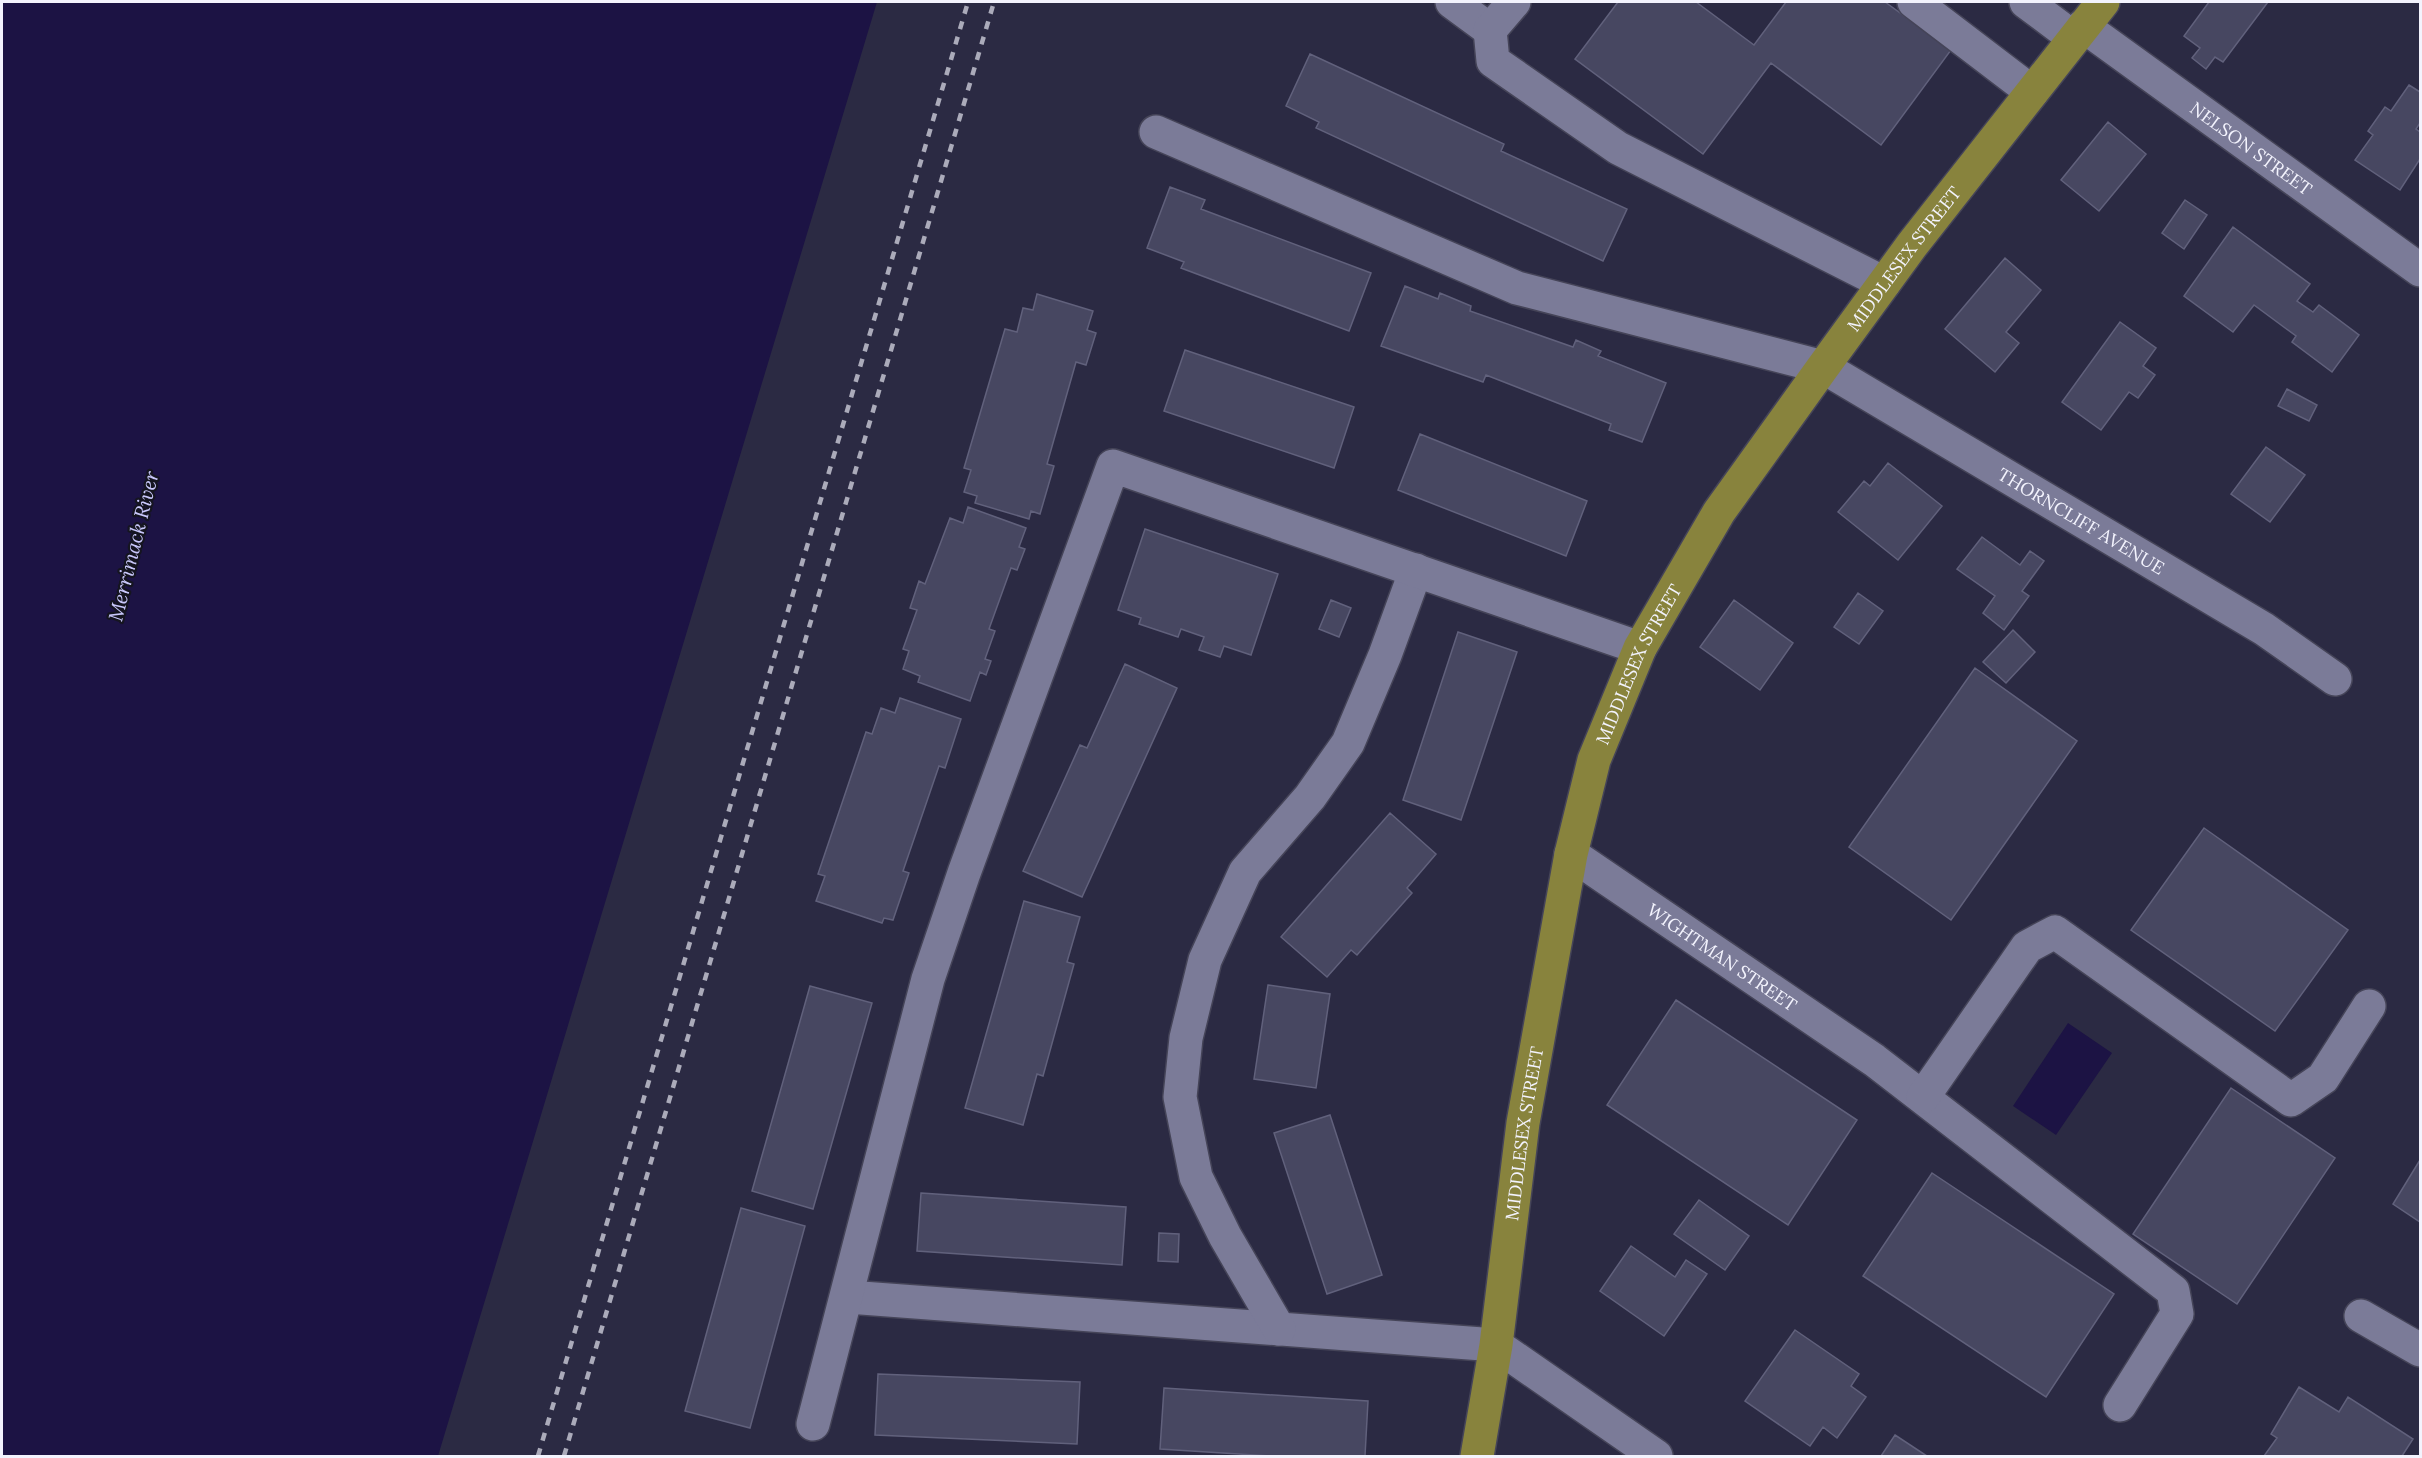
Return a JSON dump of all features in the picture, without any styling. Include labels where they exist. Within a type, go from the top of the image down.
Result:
[{"type":"main road","name":"MIDDLESEX STREET","points":[[1477,1456],[1496,1346],[1523,1123],[1571,854],[1594,760],[1640,648],[1719,512],[1884,283],[2087,22]]},
{"type":"street","points":[[1452,2],[1490,30]]},
{"type":"street","points":[[1514,2],[1490,30],[1493,61],[1618,148],[1884,283]]},
{"type":"street","points":[[1914,2],[2032,92]]},
{"type":"street","name":"NELSON STREET","points":[[2026,2],[2087,22],[2421,270]]},
{"type":"street","name":"THORNCLIFF AVENUE","points":[[1156,132],[1517,288],[1823,367],[2264,629],[2335,679]]},
{"type":"street","points":[[813,1424],[848,1297],[928,979],[964,873],[1113,466],[1640,648]]},
{"type":"street","points":[[1279,1329],[1225,1236],[1197,1177],[1180,1097],[1186,1038],[1205,960],[1245,872],[1310,797],[1348,743],[1386,655],[1416,570]]},
{"type":"street","name":"WIGHTMAN STREET","points":[[1571,854],[1874,1060],[2173,1291],[2177,1314],[2120,1405]]},
{"type":"street","points":[[1923,1097],[2027,947],[2055,932],[2290,1100],[2323,1078],[2369,1006]]},
{"type":"street","points":[[848,1297],[1496,1346],[1656,1456]]},
{"type":"street","points":[[2361,1316],[2421,1350]]},
{"type":"water","name":"Merrimack River","points":[[2,2],[877,2],[438,1456],[2,1456]]},
{"type":"water","points":[[2068,1023],[2112,1053],[2056,1135],[2013,1106]]},
{"type":"building","points":[[1618,2],[1696,2],[1754,45],[1786,2],[1885,2],[1951,50],[1881,145],[1771,63],[1703,154],[1575,59]]},
{"type":"building","points":[[2209,2],[2268,2],[2223,62],[2215,57],[2206,69],[2192,58],[2200,48],[2184,36]]},
{"type":"building","points":[[1310,54],[1504,144],[1501,151],[1627,209],[1603,261],[1316,128],[1319,122],[1286,106]]},
{"type":"building","points":[[2409,85],[2420,92],[2420,123],[2416,129],[2420,132],[2420,159],[2400,190],[2355,160],[2373,135],[2368,131],[2385,107],[2391,111]]},
{"type":"building","points":[[2108,122],[2146,154],[2099,211],[2061,180]]},
{"type":"building","points":[[1170,187],[1205,200],[1201,209],[1371,273],[1349,331],[1181,268],[1184,262],[1147,248]]},
{"type":"building","points":[[2185,200],[2207,215],[2184,249],[2162,233]]},
{"type":"building","points":[[2233,227],[2310,284],[2297,301],[2313,312],[2319,305],[2359,335],[2332,372],[2292,342],[2296,336],[2254,305],[2233,332],[2184,296]]},
{"type":"building","points":[[2005,258],[2041,290],[2006,332],[2019,343],[1995,372],[1945,329]]},
{"type":"building","points":[[1405,286],[1438,299],[1440,293],[1471,306],[1470,311],[1573,347],[1576,340],[1601,351],[1598,356],[1666,383],[1642,442],[1609,430],[1611,424],[1486,375],[1483,382],[1381,346]]},
{"type":"building","points":[[1037,294],[1093,311],[1087,330],[1096,333],[1086,365],[1076,362],[1047,464],[1054,466],[1040,514],[1031,511],[1029,519],[975,503],[977,496],[964,492],[971,470],[964,468],[1005,329],[1017,332],[1023,308],[1033,310]]},
{"type":"building","points":[[2120,322],[2156,348],[2143,366],[2155,375],[2138,398],[2129,392],[2101,430],[2062,402]]},
{"type":"building","points":[[1185,350],[1354,407],[1334,468],[1164,411]]},
{"type":"building","points":[[2287,389],[2317,405],[2309,421],[2278,406]]},
{"type":"building","points":[[1420,434],[1587,501],[1566,556],[1398,490]]},
{"type":"building","points":[[2266,447],[2305,475],[2270,522],[2231,494]]},
{"type":"building","points":[[1888,463],[1942,506],[1898,560],[1838,512],[1864,481],[1870,486]]},
{"type":"building","points":[[968,507],[1026,528],[1019,547],[1025,549],[1017,570],[1011,568],[989,629],[995,631],[985,659],[991,661],[986,675],[980,672],[970,701],[918,682],[920,676],[903,669],[909,651],[903,649],[917,610],[910,608],[919,581],[925,584],[950,518],[963,523]]},
{"type":"building","points":[[1145,529],[1278,574],[1251,655],[1224,646],[1220,657],[1199,650],[1204,637],[1181,629],[1178,637],[1139,624],[1141,618],[1118,610]]},
{"type":"building","points":[[1982,537],[2020,565],[2030,551],[2044,561],[2022,591],[2029,596],[2004,630],[1983,613],[1995,596],[1957,569]]},
{"type":"building","points":[[1858,593],[1883,611],[1859,644],[1834,627]]},
{"type":"building","points":[[1331,600],[1351,608],[1339,637],[1319,629]]},
{"type":"building","points":[[1734,600],[1793,643],[1760,690],[1700,647]]},
{"type":"building","points":[[2013,630],[2035,652],[2006,683],[1983,662]]},
{"type":"building","points":[[1458,632],[1517,652],[1461,820],[1403,800]]},
{"type":"building","points":[[1125,664],[1177,688],[1082,897],[1023,871],[1080,745],[1087,748]]},
{"type":"building","points":[[1975,668],[2077,741],[1951,920],[1849,847]]},
{"type":"building","points":[[900,698],[961,719],[945,768],[939,766],[903,871],[909,873],[893,920],[884,918],[882,923],[816,901],[825,876],[818,874],[866,732],[872,734],[881,708],[895,713]]},
{"type":"building","points":[[1390,813],[1436,854],[1407,888],[1412,893],[1357,955],[1351,950],[1327,977],[1281,937]]},
{"type":"building","points":[[2204,828],[2348,930],[2275,1031],[2131,930]]},
{"type":"building","points":[[1024,901],[1080,917],[1067,962],[1074,964],[1043,1076],[1037,1074],[1023,1125],[965,1108]]},
{"type":"building","points":[[1268,985],[1330,994],[1316,1088],[1254,1079]]},
{"type":"building","points":[[810,986],[872,1003],[813,1209],[752,1191]]},
{"type":"building","points":[[1676,1000],[1857,1120],[1788,1225],[1607,1105]]},
{"type":"building","points":[[2231,1088],[2335,1158],[2237,1304],[2133,1234]]},
{"type":"building","points":[[1330,1115],[1382,1275],[1327,1294],[1274,1133]]},
{"type":"building","points":[[2420,1160],[2420,1222],[2393,1204]]},
{"type":"building","points":[[1932,1173],[2114,1294],[2046,1397],[1863,1276]]},
{"type":"building","points":[[921,1193],[1126,1207],[1122,1265],[917,1251]]},
{"type":"building","points":[[1699,1200],[1749,1236],[1725,1270],[1674,1234]]},
{"type":"building","points":[[741,1208],[805,1226],[750,1428],[685,1411]]},
{"type":"building","points":[[1159,1233],[1179,1234],[1178,1262],[1158,1261]]},
{"type":"building","points":[[1631,1246],[1675,1277],[1686,1260],[1707,1274],[1664,1336],[1600,1291]]},
{"type":"building","points":[[1795,1330],[1859,1374],[1851,1386],[1866,1397],[1837,1438],[1823,1427],[1810,1446],[1745,1401]]},
{"type":"building","points":[[878,1374],[1080,1382],[1077,1444],[875,1435]]},
{"type":"building","points":[[2299,1387],[2339,1412],[2348,1397],[2413,1439],[2402,1456],[2264,1456],[2277,1438],[2271,1434]]},
{"type":"building","points":[[1164,1388],[1368,1401],[1365,1456],[1270,1456],[1160,1449]]},
{"type":"building","points":[[1895,1435],[1927,1456],[1881,1456]]},
{"type":"railway","points":[[538,1456],[968,2]]},
{"type":"railway","points":[[564,1456],[994,2]]}]
